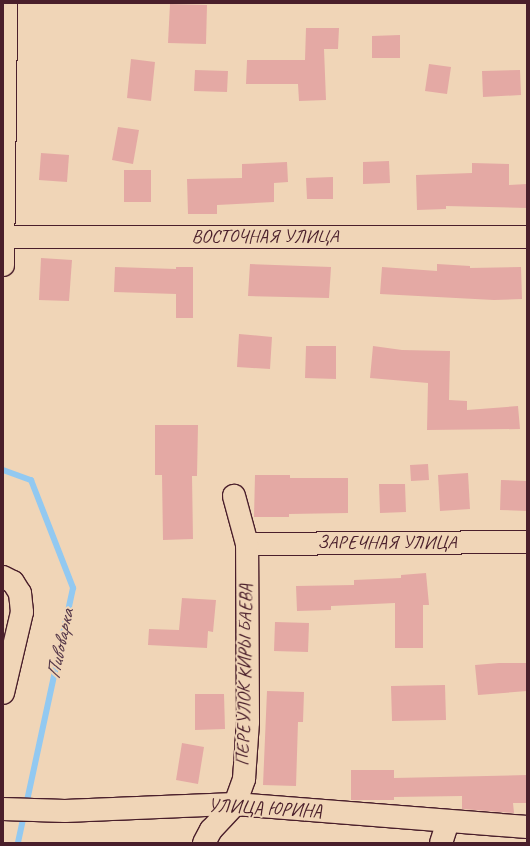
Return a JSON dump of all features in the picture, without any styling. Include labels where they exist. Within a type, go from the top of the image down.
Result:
[{"type":"street","points":[[3,265],[6,3]]},
{"type":"street","name":"ВОСТОЧНАЯ УЛИЦА","points":[[4,237],[527,237]]},
{"type":"street","name":"ПЕРЕУЛОК КИРЫ БАЕВА","points":[[204,843],[211,830],[235,804],[244,779],[248,722],[247,544],[234,496]]},
{"type":"street","name":"ЗАРЕЧНАЯ УЛИЦА","points":[[247,544],[527,542]]},
{"type":"street","points":[[3,577],[12,582],[20,593],[22,612],[3,694]]},
{"type":"street","name":"УЛИЦА ЮРИНА","points":[[3,809],[65,811],[235,804],[448,822],[527,827]]},
{"type":"street","points":[[441,843],[448,822]]},
{"type":"building","points":[[170,4],[207,5],[206,44],[168,43]]},
{"type":"building","points":[[306,28],[339,28],[338,49],[324,49],[326,100],[299,101],[298,84],[246,84],[247,60],[305,60]]},
{"type":"building","points":[[400,35],[400,58],[372,58],[372,36]]},
{"type":"building","points":[[131,59],[155,62],[151,101],[127,98]]},
{"type":"building","points":[[429,64],[451,67],[447,94],[425,91]]},
{"type":"building","points":[[195,70],[228,71],[227,92],[194,91]]},
{"type":"building","points":[[520,70],[521,95],[483,97],[482,71]]},
{"type":"building","points":[[118,127],[139,130],[133,164],[112,160]]},
{"type":"building","points":[[41,153],[69,155],[67,182],[39,180]]},
{"type":"building","points":[[389,161],[390,183],[363,184],[363,162]]},
{"type":"building","points":[[287,162],[288,182],[274,183],[274,202],[217,205],[217,214],[188,214],[187,179],[242,178],[242,164]]},
{"type":"building","points":[[472,163],[509,164],[509,185],[527,184],[527,208],[446,206],[446,209],[417,210],[416,175],[472,173]]},
{"type":"building","points":[[124,170],[151,170],[151,202],[124,202]]},
{"type":"building","points":[[333,177],[333,199],[307,199],[306,178]]},
{"type":"building","points":[[41,258],[72,260],[69,301],[39,300]]},
{"type":"building","points":[[250,264],[331,267],[329,298],[248,296]]},
{"type":"building","points":[[437,264],[470,266],[470,268],[521,267],[522,299],[494,300],[380,294],[382,267],[437,271]]},
{"type":"building","points":[[115,267],[176,269],[176,267],[193,267],[193,318],[176,318],[176,294],[114,292]]},
{"type":"building","points":[[239,334],[272,337],[270,369],[237,367]]},
{"type":"building","points":[[306,346],[336,346],[336,379],[305,378]]},
{"type":"building","points":[[373,346],[402,350],[450,351],[449,400],[467,401],[467,410],[518,406],[520,429],[427,430],[428,383],[370,378]]},
{"type":"building","points":[[155,425],[198,425],[197,476],[192,476],[193,539],[163,540],[162,475],[155,475]]},
{"type":"building","points":[[428,464],[429,480],[411,481],[410,465]]},
{"type":"building","points":[[468,473],[470,509],[440,511],[438,475]]},
{"type":"building","points":[[255,475],[290,475],[290,478],[348,478],[348,513],[289,514],[289,517],[254,517]]},
{"type":"building","points":[[501,480],[527,481],[527,511],[500,510]]},
{"type":"building","points":[[379,484],[405,484],[406,512],[380,513]]},
{"type":"building","points":[[426,573],[429,605],[423,605],[423,648],[395,648],[395,603],[331,606],[331,610],[297,611],[296,586],[354,585],[354,580],[401,578],[401,575]]},
{"type":"building","points":[[182,598],[216,600],[213,632],[208,631],[207,648],[148,645],[149,629],[179,630]]},
{"type":"building","points":[[275,622],[309,623],[308,652],[274,651]]},
{"type":"building","points":[[527,663],[527,691],[478,695],[475,665]]},
{"type":"building","points":[[445,685],[446,720],[392,721],[391,686]]},
{"type":"building","points":[[267,691],[304,692],[303,722],[298,722],[296,786],[263,785]]},
{"type":"building","points":[[195,694],[224,694],[225,729],[195,730]]},
{"type":"building","points":[[182,743],[204,747],[198,784],[176,780]]},
{"type":"building","points":[[351,770],[394,770],[394,778],[527,775],[527,803],[513,803],[514,813],[462,809],[462,796],[394,797],[394,800],[351,800]]},
{"type":"waterway","name":"Пивоварка","points":[[3,470],[31,480],[73,588],[18,843]]}]
